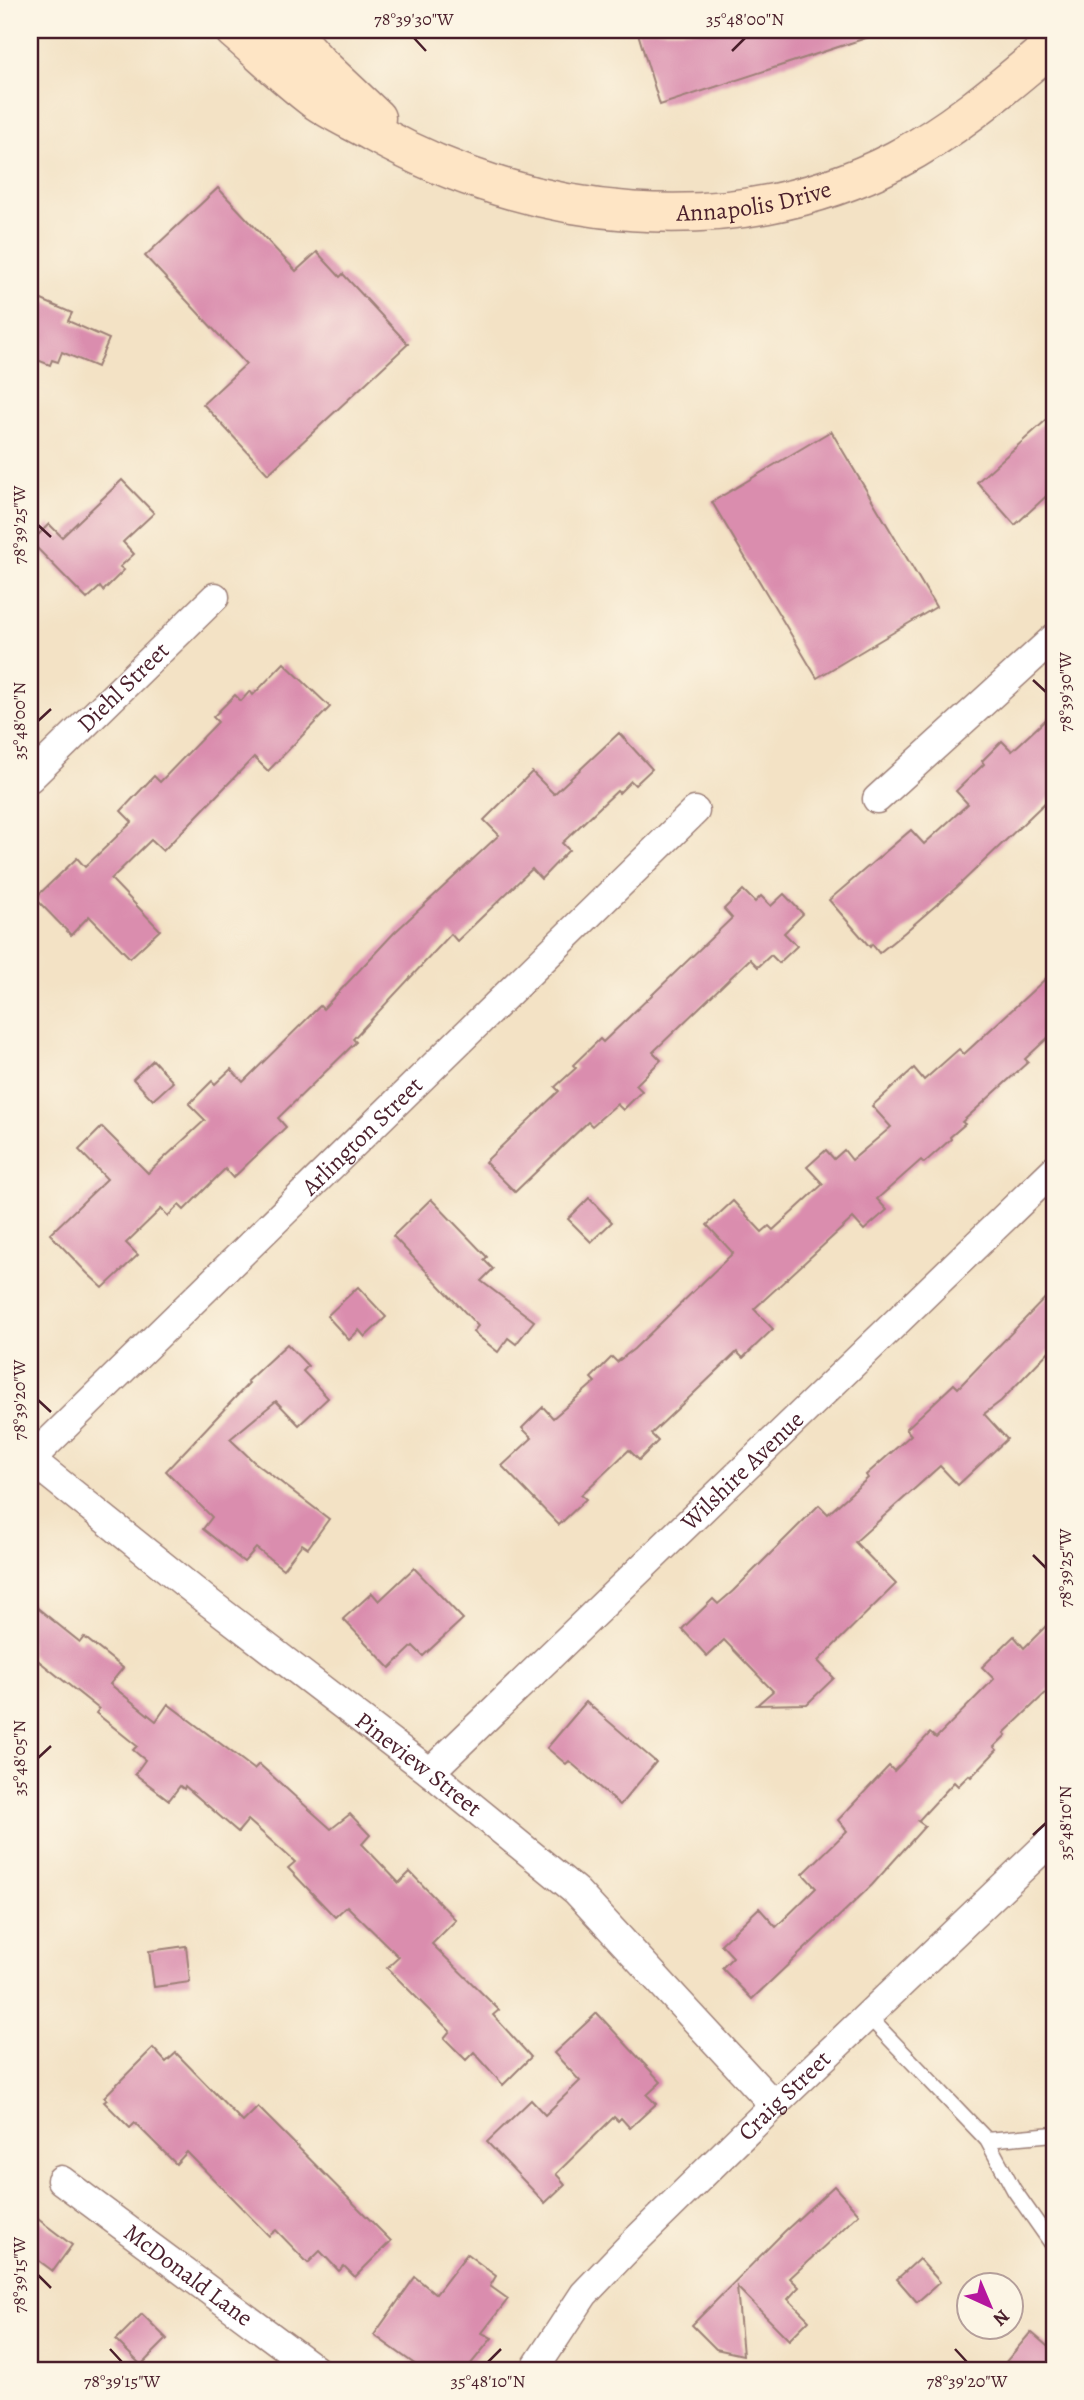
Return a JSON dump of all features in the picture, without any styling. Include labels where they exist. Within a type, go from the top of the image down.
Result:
[{"type":"main road","name":"Annapolis Drive","points":[[234,30],[316,100],[415,156],[487,184],[520,193],[629,211],[700,214],[781,202],[845,182],[897,160],[949,128],[998,92],[1054,44]]},
{"type":"main road","name":"Annapolis Drive","points":[[288,30],[319,64],[415,156]]},
{"type":"street","name":"Diehl Street","points":[[30,778],[215,597]]},
{"type":"street","points":[[877,799],[1054,638]]},
{"type":"street","name":"Arlington Street","points":[[30,1460],[695,811]]},
{"type":"street","name":"Wilshire Avenue","points":[[430,1772],[1054,1170]]},
{"type":"street","name":"Pineview Street","points":[[30,1460],[207,1601],[430,1772],[576,1891],[774,2105]]},
{"type":"street","name":"Craig Street","points":[[534,2370],[584,2294],[774,2105],[1054,1839]]},
{"type":"street","name":"McDonald Lane","points":[[61,2180],[316,2370]]},
{"type":"lane","points":[[867,2016],[987,2140],[1014,2190],[1054,2247]]},
{"type":"lane","points":[[987,2140],[1054,2134]]},
{"type":"building","points":[[637,30],[874,30],[875,35],[660,105]]},
{"type":"building","points":[[218,188],[296,271],[317,252],[340,277],[343,274],[408,344],[268,474],[203,404],[246,364],[145,256]]},
{"type":"building","points":[[30,295],[72,313],[68,321],[109,339],[97,367],[62,352],[58,362],[52,360],[50,365],[30,357]]},
{"type":"building","points":[[1054,413],[1054,489],[1015,525],[977,482]]},
{"type":"building","points":[[831,431],[936,607],[817,678],[712,502]]},
{"type":"building","points":[[122,480],[154,513],[123,542],[134,554],[120,567],[124,570],[103,591],[100,587],[87,599],[31,542],[49,524],[62,537]]},
{"type":"building","points":[[284,663],[330,707],[268,771],[254,757],[163,851],[151,840],[111,879],[160,930],[130,958],[89,916],[71,935],[35,898],[77,858],[85,867],[132,822],[121,811],[154,776],[160,782],[218,722],[213,717],[235,695],[241,701],[250,691],[253,695]]},
{"type":"building","points":[[1054,712],[1054,794],[957,887],[905,932],[879,953],[872,944],[870,947],[829,900],[911,830],[924,844],[968,804],[956,791],[984,764],[982,761],[1002,741],[1012,751]]},
{"type":"building","points":[[619,733],[652,769],[635,785],[631,781],[619,793],[617,791],[562,843],[569,850],[541,879],[532,869],[457,941],[451,934],[353,1039],[356,1042],[278,1118],[286,1127],[233,1178],[225,1169],[184,1210],[179,1205],[168,1216],[161,1209],[126,1243],[138,1255],[103,1288],[50,1234],[107,1179],[79,1150],[102,1127],[148,1173],[205,1120],[189,1104],[212,1081],[215,1084],[231,1069],[243,1082],[320,1006],[323,1009],[394,933],[499,835],[484,820],[532,772],[554,794]]},
{"type":"building","points":[[743,890],[755,902],[761,896],[771,906],[784,894],[803,914],[784,933],[797,946],[779,963],[771,955],[758,967],[750,959],[653,1052],[661,1060],[636,1085],[642,1091],[623,1110],[617,1104],[592,1126],[588,1122],[515,1192],[485,1162],[559,1091],[555,1087],[576,1068],[573,1065],[600,1039],[603,1042],[732,918],[724,909]]},
{"type":"building","points":[[1054,971],[1054,1032],[1025,1059],[1028,1062],[962,1122],[965,1124],[951,1139],[924,1163],[921,1160],[877,1199],[887,1210],[864,1230],[853,1218],[754,1309],[773,1329],[743,1358],[737,1352],[651,1434],[658,1441],[639,1460],[629,1450],[581,1495],[586,1499],[559,1525],[502,1466],[532,1438],[522,1428],[543,1407],[553,1418],[595,1382],[591,1378],[612,1357],[617,1362],[634,1349],[733,1253],[707,1225],[733,1201],[762,1232],[769,1226],[773,1230],[823,1184],[807,1167],[826,1150],[834,1159],[844,1150],[852,1160],[891,1127],[872,1106],[914,1068],[924,1080],[959,1049],[964,1054]]},
{"type":"building","points":[[153,1060],[173,1082],[153,1100],[133,1079]]},
{"type":"building","points":[[589,1198],[612,1222],[591,1242],[568,1219]]},
{"type":"building","points":[[431,1199],[487,1257],[484,1260],[493,1269],[481,1281],[534,1321],[516,1344],[508,1338],[498,1352],[473,1332],[478,1326],[393,1236]]},
{"type":"building","points":[[358,1287],[386,1317],[365,1337],[359,1330],[349,1340],[327,1316]]},
{"type":"building","points":[[1054,1289],[1054,1346],[1001,1401],[984,1414],[1007,1439],[958,1485],[940,1466],[855,1542],[896,1584],[818,1661],[834,1678],[807,1704],[757,1705],[773,1691],[724,1640],[707,1656],[682,1629],[713,1599],[718,1604],[733,1591],[819,1505],[828,1514],[868,1478],[866,1475],[911,1435],[906,1429],[954,1384],[958,1388]]},
{"type":"building","points":[[287,1344],[308,1366],[303,1371],[328,1398],[299,1425],[276,1401],[230,1439],[253,1461],[329,1519],[308,1548],[302,1544],[283,1569],[256,1548],[244,1562],[203,1529],[212,1517],[166,1471],[249,1383],[247,1381]]},
{"type":"building","points":[[414,1568],[463,1619],[423,1656],[413,1646],[390,1668],[343,1619],[372,1593],[379,1601]]},
{"type":"building","points":[[30,1602],[80,1642],[84,1637],[123,1668],[110,1684],[156,1721],[168,1704],[254,1769],[259,1764],[331,1829],[350,1814],[370,1835],[362,1844],[399,1883],[410,1872],[456,1920],[432,1944],[499,2010],[493,2015],[531,2057],[503,2085],[474,2052],[466,2060],[444,2038],[450,2031],[387,1968],[399,1957],[347,1906],[335,1917],[288,1868],[295,1862],[248,1820],[238,1832],[185,1786],[184,1789],[180,1786],[169,1800],[135,1774],[145,1760],[133,1750],[137,1746],[96,1713],[99,1709],[30,1654]]},
{"type":"building","points":[[1054,1618],[1054,1685],[1004,1733],[1006,1735],[994,1747],[997,1750],[971,1777],[969,1775],[958,1786],[954,1782],[918,1821],[925,1826],[872,1885],[752,1999],[722,1968],[733,1957],[721,1944],[759,1908],[776,1927],[816,1888],[803,1874],[847,1831],[838,1820],[889,1766],[894,1771],[930,1733],[936,1738],[994,1679],[982,1667],[1014,1636],[1024,1648]]},
{"type":"building","points":[[586,1702],[656,1762],[620,1805],[569,1761],[566,1764],[547,1748]]},
{"type":"building","points":[[186,1946],[190,1982],[154,1987],[149,1951]]},
{"type":"building","points":[[597,2013],[661,2082],[647,2095],[656,2104],[630,2128],[621,2118],[618,2121],[614,2117],[556,2174],[565,2184],[545,2203],[487,2142],[531,2100],[545,2115],[580,2081],[554,2053]]},
{"type":"building","points":[[153,2048],[166,2062],[176,2053],[243,2122],[258,2107],[391,2241],[355,2277],[344,2266],[339,2271],[320,2251],[308,2263],[276,2230],[269,2236],[187,2152],[176,2164],[135,2123],[130,2128],[104,2102],[107,2100],[104,2097]]},
{"type":"building","points":[[834,2186],[859,2214],[790,2278],[799,2287],[788,2299],[809,2320],[789,2340],[737,2287],[743,2355],[716,2349],[692,2325],[784,2232]]},
{"type":"building","points":[[30,2213],[72,2245],[53,2271],[30,2254]]},
{"type":"building","points":[[467,2254],[496,2276],[490,2286],[508,2299],[482,2333],[492,2338],[466,2370],[423,2370],[374,2335],[415,2277],[436,2294]]},
{"type":"building","points":[[919,2259],[940,2282],[917,2302],[897,2279]]},
{"type":"building","points":[[142,2314],[167,2339],[141,2365],[116,2340]]},
{"type":"building","points":[[1031,2332],[1054,2352],[1054,2370],[999,2370]]}]
